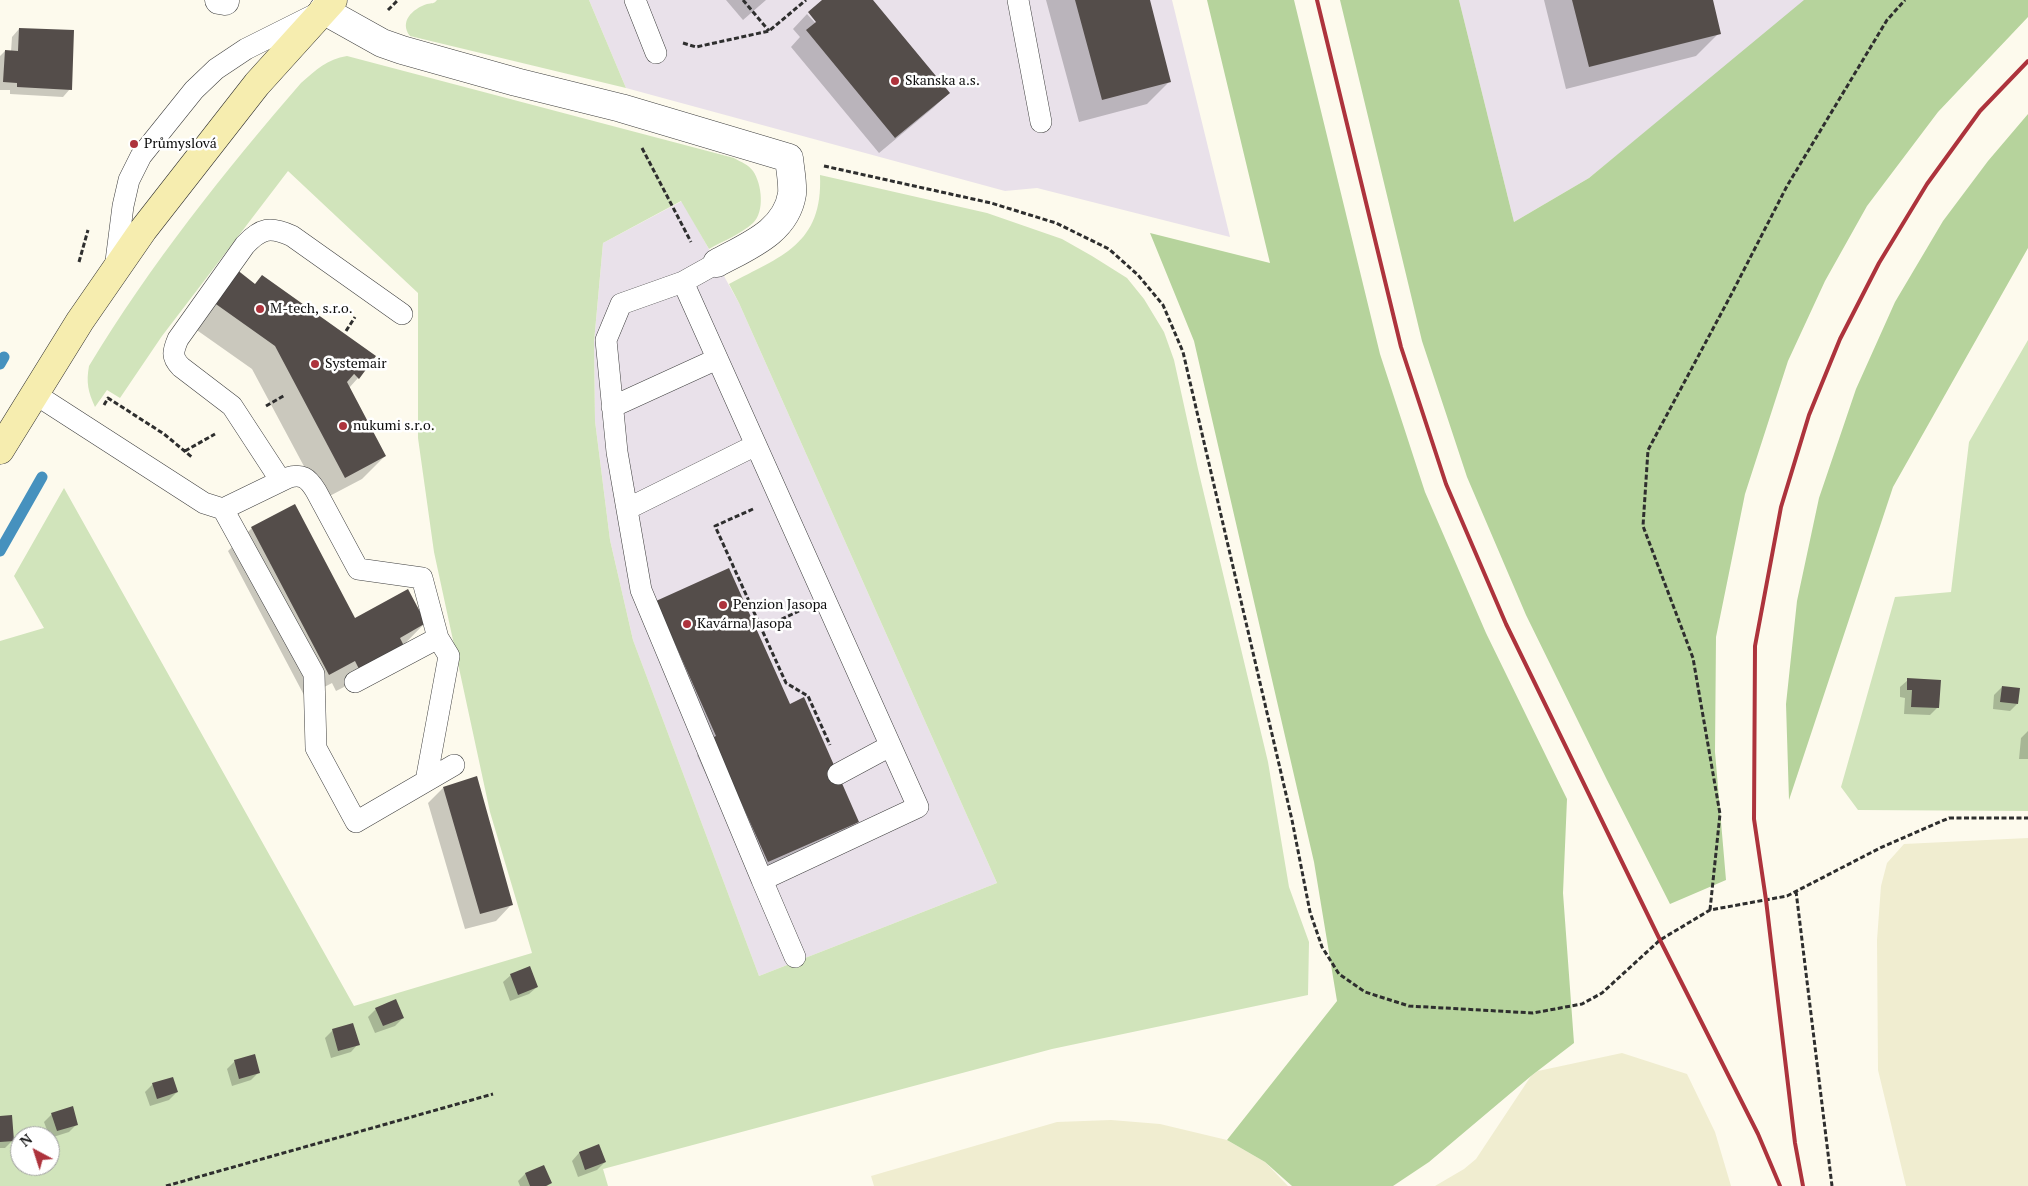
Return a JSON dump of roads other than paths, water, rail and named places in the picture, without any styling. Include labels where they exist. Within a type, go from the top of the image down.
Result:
[{"type":"main road","points":[[0,450],[80,321],[115,269],[209,144],[257,84],[328,5]]},
{"type":"street","points":[[328,5],[382,43],[402,50],[516,82],[621,108],[789,158],[792,192],[786,215],[771,232],[712,266]]},
{"type":"lane","points":[[635,0],[656,53]]},
{"type":"lane","points":[[1018,0],[1041,122]]},
{"type":"lane","points":[[115,269],[123,206],[132,174],[141,156],[194,90],[216,69],[246,50],[328,5]]},
{"type":"lane","points":[[282,481],[232,406],[174,361],[173,352],[178,339],[245,245],[255,234],[268,229],[292,236],[402,314]]},
{"type":"lane","points":[[712,266],[682,282],[621,304],[606,340],[617,452],[641,590],[794,958]]},
{"type":"lane","points":[[682,282],[918,807],[762,880]]},
{"type":"lane","points":[[612,407],[717,359]]},
{"type":"lane","points":[[35,394],[204,503],[223,509],[298,475],[307,478],[358,569],[422,578],[438,638],[449,656],[426,781]]},
{"type":"lane","points":[[627,508],[756,445]]},
{"type":"lane","points":[[223,509],[314,674],[316,748],[356,822],[454,764]]},
{"type":"lane","points":[[355,682],[438,638]]},
{"type":"lane","points":[[840,772],[890,746]]},
{"type":"waterway","points":[[0,364],[4,357]]},
{"type":"waterway","points":[[0,551],[42,477]]},
{"type":"railway","points":[[1317,0],[1401,347],[1446,484],[1506,624],[1660,940],[1758,1134],[1780,1186]]},
{"type":"railway","points":[[1803,1186],[1795,1143],[1766,900],[1754,819],[1755,646],[1781,507],[1809,415],[1840,339],[1879,263],[1927,184],[1980,111],[2028,61]]},
{"type":"place","name":"Skanska a.s.","points":[[895,81]]},
{"type":"place","name":"Průmyslová","points":[[134,144]]},
{"type":"place","name":"M-tech, s.r.o.","points":[[260,309]]},
{"type":"place","name":"Systemair","points":[[315,364]]},
{"type":"place","name":"nukumi s.r.o.","points":[[343,426]]},
{"type":"place","name":"Penzion Jasopa","points":[[723,605]]},
{"type":"place","name":"Kavárna Jasopa","points":[[687,624]]}]
